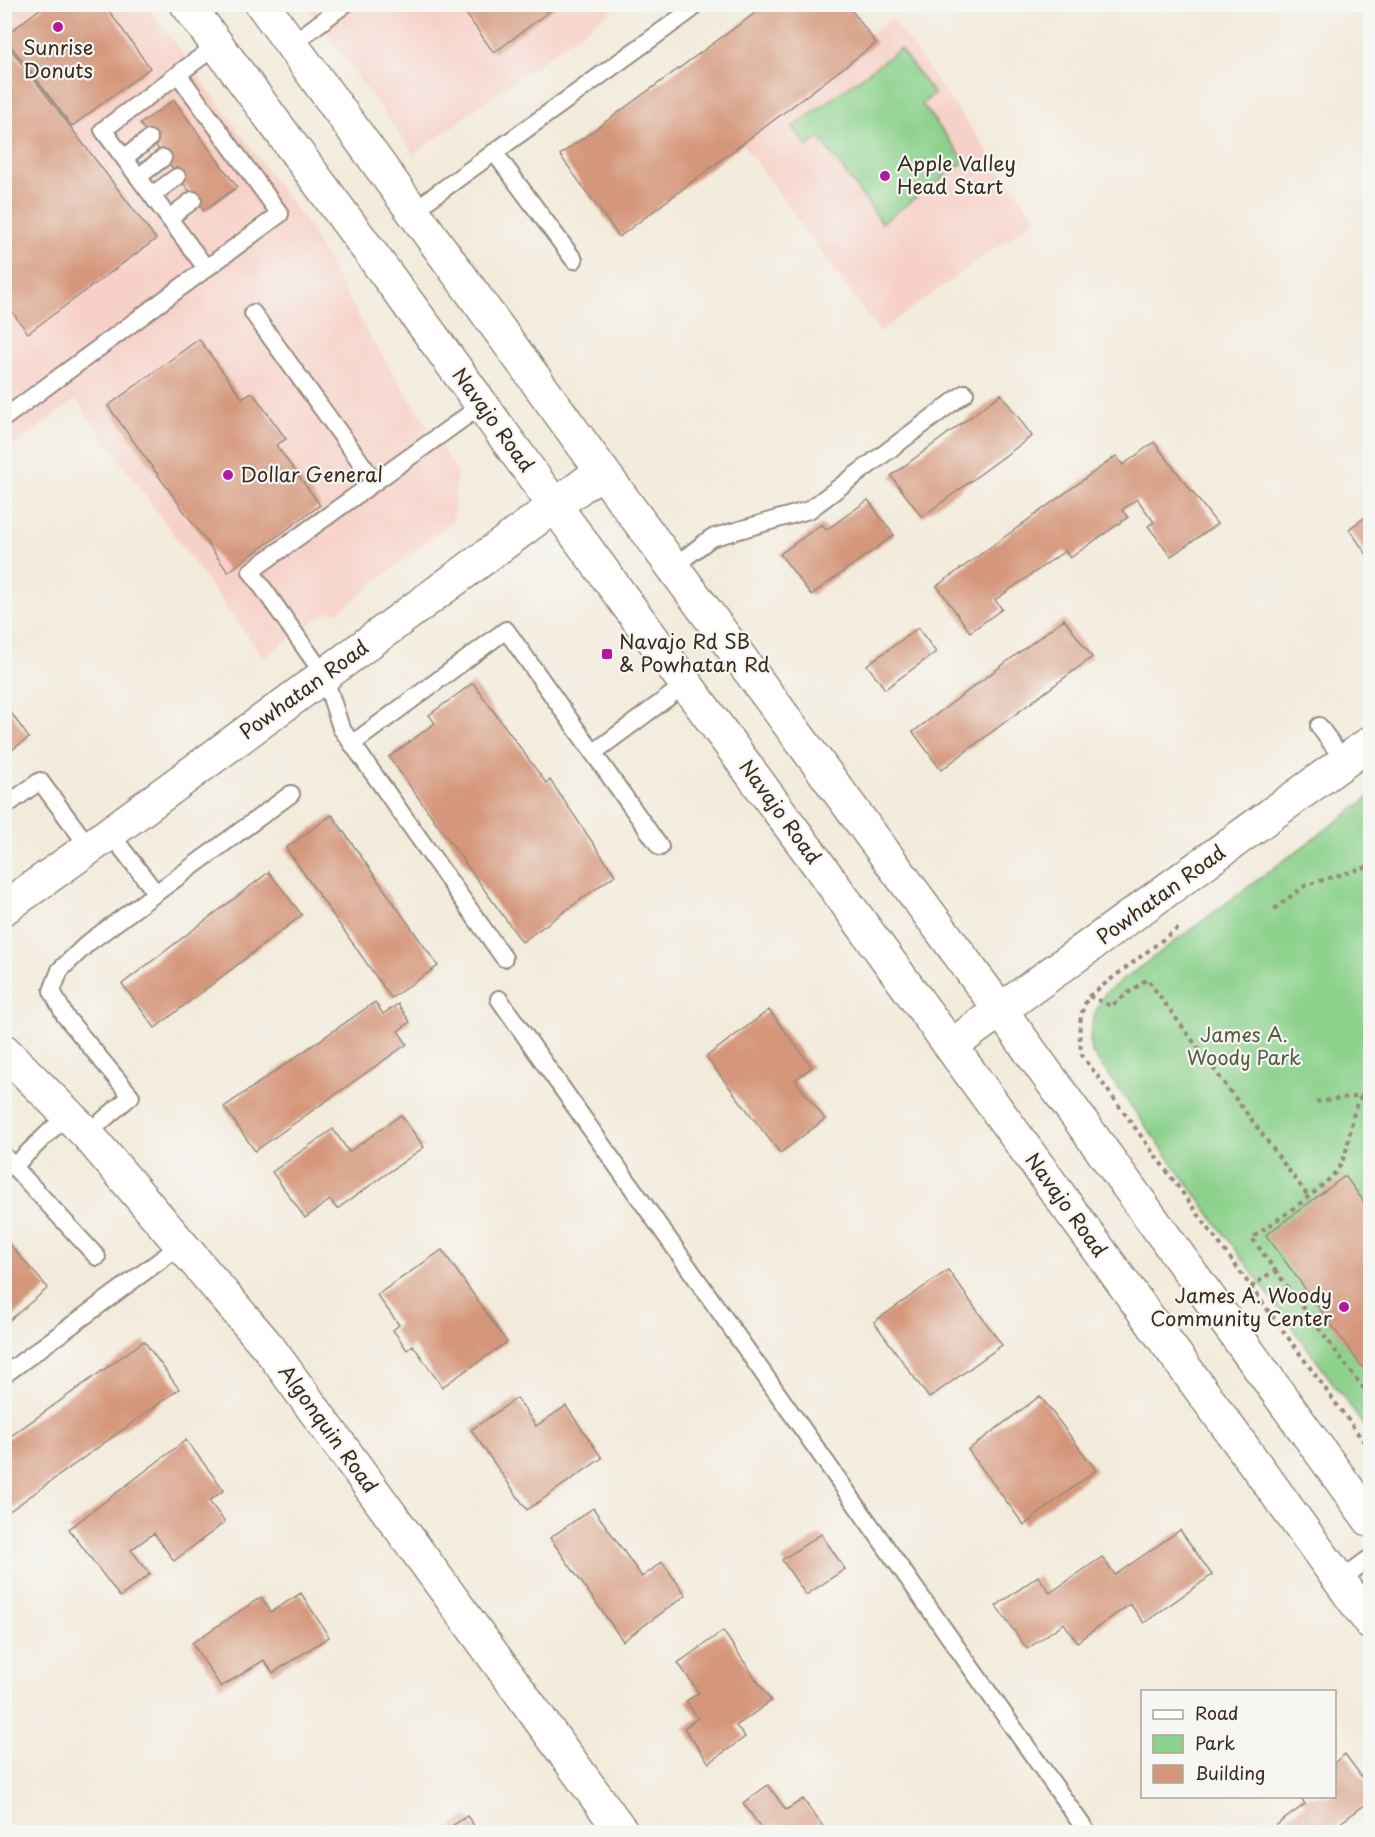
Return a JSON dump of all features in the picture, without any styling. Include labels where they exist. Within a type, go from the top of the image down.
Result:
[{"type":"main road","name":"Navajo Road","points":[[187,4],[1371,1622]]},
{"type":"main road","points":[[262,4],[602,471],[1001,1011],[1371,1520]]},
{"type":"main road","name":"Powhatan Road","points":[[8,899],[99,840],[602,471]]},
{"type":"main road","name":"Powhatan Road","points":[[951,1046],[1358,752]]},
{"type":"main road","name":"Algonquin Road","points":[[4,1051],[77,1124],[269,1348],[622,1833]]},
{"type":"lane","points":[[292,44],[345,4]]},
{"type":"lane","points":[[413,211],[691,10]]},
{"type":"lane","points":[[206,268],[103,130],[217,45]]},
{"type":"lane","points":[[4,418],[280,214],[243,162],[221,145],[192,107],[178,74]]},
{"type":"lane","points":[[124,158],[149,139]]},
{"type":"lane","points":[[494,152],[574,260]]},
{"type":"lane","points":[[138,177],[163,158]]},
{"type":"lane","points":[[230,172],[243,162]]},
{"type":"lane","points":[[152,195],[177,177]]},
{"type":"lane","points":[[169,218],[193,200]]},
{"type":"lane","points":[[253,313],[375,482]]},
{"type":"lane","points":[[673,567],[711,538],[809,510],[965,393]]},
{"type":"lane","points":[[482,405],[251,571],[324,675],[341,728],[504,958]]},
{"type":"lane","points":[[352,744],[506,630],[660,847]]},
{"type":"lane","points":[[593,753],[686,684]]},
{"type":"lane","points":[[1319,726],[1358,752]]},
{"type":"lane","points":[[4,807],[40,781],[156,893]]},
{"type":"lane","points":[[97,1257],[9,1161],[131,1096],[65,1016],[52,991],[60,970],[88,943],[291,794]]},
{"type":"lane","points":[[498,999],[1087,1833]]},
{"type":"lane","points":[[4,1375],[182,1245]]},
{"type":"lane","points":[[1340,1580],[1371,1558]]},
{"type":"path","points":[[1274,909],[1306,885],[1371,866]]},
{"type":"path","points":[[1089,996],[1111,1006],[1147,979],[1308,1196]]},
{"type":"path","points":[[1082,1017],[1078,1027],[1082,1056],[1371,1450]]},
{"type":"path","points":[[1368,1094],[1360,1098],[1357,1103],[1341,1163],[1327,1181],[1252,1238],[1371,1397]]},
{"type":"path","points":[[1316,1102],[1368,1094]]},
{"type":"path","points":[[1251,1287],[1275,1270]]},
{"type":"shaded area","points":[[5,5],[147,5],[309,228],[367,332],[457,471],[453,520],[339,612],[326,612],[263,658],[76,400],[5,452]]},
{"type":"shaded area","points":[[305,5],[619,5],[414,154]]},
{"type":"shaded area","name":"Apple Valley Head Start","points":[[892,18],[1036,219],[879,332],[734,132]]},
{"type":"green space","points":[[900,49],[934,94],[922,104],[965,161],[882,223],[820,138],[807,147],[793,127]]},
{"type":"green space","name":"James A. Woody Park","points":[[1370,797],[1370,1434],[1091,1051],[1090,1035],[1093,1020],[1105,993]]},
{"type":"building","points":[[46,4],[104,4],[150,68],[72,126],[4,37]]},
{"type":"building","points":[[459,4],[559,4],[494,53]]},
{"type":"building","points":[[754,4],[847,4],[876,43],[619,237],[560,155],[759,10]]},
{"type":"building","points":[[4,40],[156,239],[28,333],[10,309],[4,313]]},
{"type":"building","points":[[174,100],[237,187],[204,211],[140,124]]},
{"type":"building","name":"Dollar General","points":[[199,339],[242,398],[252,392],[286,439],[276,445],[320,505],[228,572],[108,406]]},
{"type":"building","points":[[1001,394],[1032,436],[922,517],[891,476]]},
{"type":"building","points":[[1154,442],[1217,524],[1171,556],[1148,526],[1154,522],[1137,499],[1122,510],[1128,517],[1070,558],[1065,551],[995,600],[1002,609],[970,632],[937,586],[1116,456],[1123,465]]},
{"type":"building","points":[[868,500],[894,535],[811,595],[780,554],[822,524],[826,530]]},
{"type":"building","points":[[1370,514],[1370,559],[1349,529]]},
{"type":"building","points":[[1064,619],[1092,657],[941,770],[913,732]]},
{"type":"building","points":[[918,628],[936,652],[885,689],[867,665]]},
{"type":"building","points":[[473,683],[546,783],[550,780],[615,875],[522,942],[389,757],[435,723],[429,715]]},
{"type":"building","points":[[4,703],[29,738],[4,755]]},
{"type":"building","points":[[332,815],[438,966],[391,998],[286,848]]},
{"type":"building","points":[[269,872],[302,915],[155,1028],[122,984]]},
{"type":"building","points":[[375,1002],[383,1014],[398,1004],[410,1022],[398,1031],[407,1044],[255,1151],[224,1107]]},
{"type":"building","points":[[769,1010],[812,1067],[795,1080],[825,1119],[780,1153],[706,1057]]},
{"type":"building","points":[[401,1115],[424,1147],[337,1209],[330,1200],[305,1218],[272,1172],[333,1129],[349,1152]]},
{"type":"building","name":"James A. Woody Community Center","points":[[1345,1176],[1370,1210],[1370,1378],[1266,1235]]},
{"type":"building","points":[[4,1238],[48,1288],[5,1324],[4,1323]]},
{"type":"building","points":[[442,1250],[507,1342],[442,1387],[413,1345],[407,1350],[393,1330],[399,1325],[377,1295]]},
{"type":"building","points":[[948,1270],[1002,1345],[929,1398],[874,1322]]},
{"type":"building","points":[[144,1341],[179,1389],[4,1515],[4,1441]]},
{"type":"building","points":[[1040,1396],[1096,1470],[1024,1525],[968,1450]]},
{"type":"building","points":[[517,1398],[536,1426],[566,1406],[602,1458],[527,1510],[471,1430]]},
{"type":"building","points":[[186,1440],[224,1490],[209,1501],[225,1522],[174,1561],[154,1533],[131,1550],[150,1574],[120,1597],[69,1529]]},
{"type":"building","points":[[593,1508],[642,1577],[662,1562],[686,1595],[623,1641],[550,1538]]},
{"type":"building","points":[[1180,1530],[1212,1575],[1144,1623],[1130,1604],[1077,1642],[1064,1623],[1027,1649],[996,1606],[1038,1576],[1050,1593],[1102,1557],[1115,1575]]},
{"type":"building","points":[[821,1534],[845,1569],[806,1595],[782,1560]]},
{"type":"building","points":[[301,1593],[329,1637],[273,1673],[264,1660],[221,1687],[192,1643],[261,1597],[271,1612]]},
{"type":"building","points":[[723,1631],[771,1701],[736,1726],[745,1737],[709,1763],[684,1728],[698,1718],[686,1701],[699,1693],[678,1663]]},
{"type":"building","points":[[1345,1754],[1370,1788],[1370,1801],[1332,1829],[1335,1832],[1278,1832],[1274,1827],[1305,1804],[1300,1798],[1336,1798],[1336,1761]]},
{"type":"building","points":[[768,1785],[786,1810],[803,1799],[827,1832],[764,1832],[743,1803]]},
{"type":"building","points":[[467,1816],[479,1832],[443,1832]]},
{"type":"place","name":"Sunrise Donuts","points":[[58,27]]},
{"type":"place","name":"Apple Valley Head Start","points":[[885,176]]},
{"type":"place","name":"Dollar General","points":[[228,475]]},
{"type":"place","name":"Navajo Rd SB & Powhatan Rd","points":[[607,654]]},
{"type":"place","name":"James A. Woody Community Center","points":[[1344,1307]]}]
